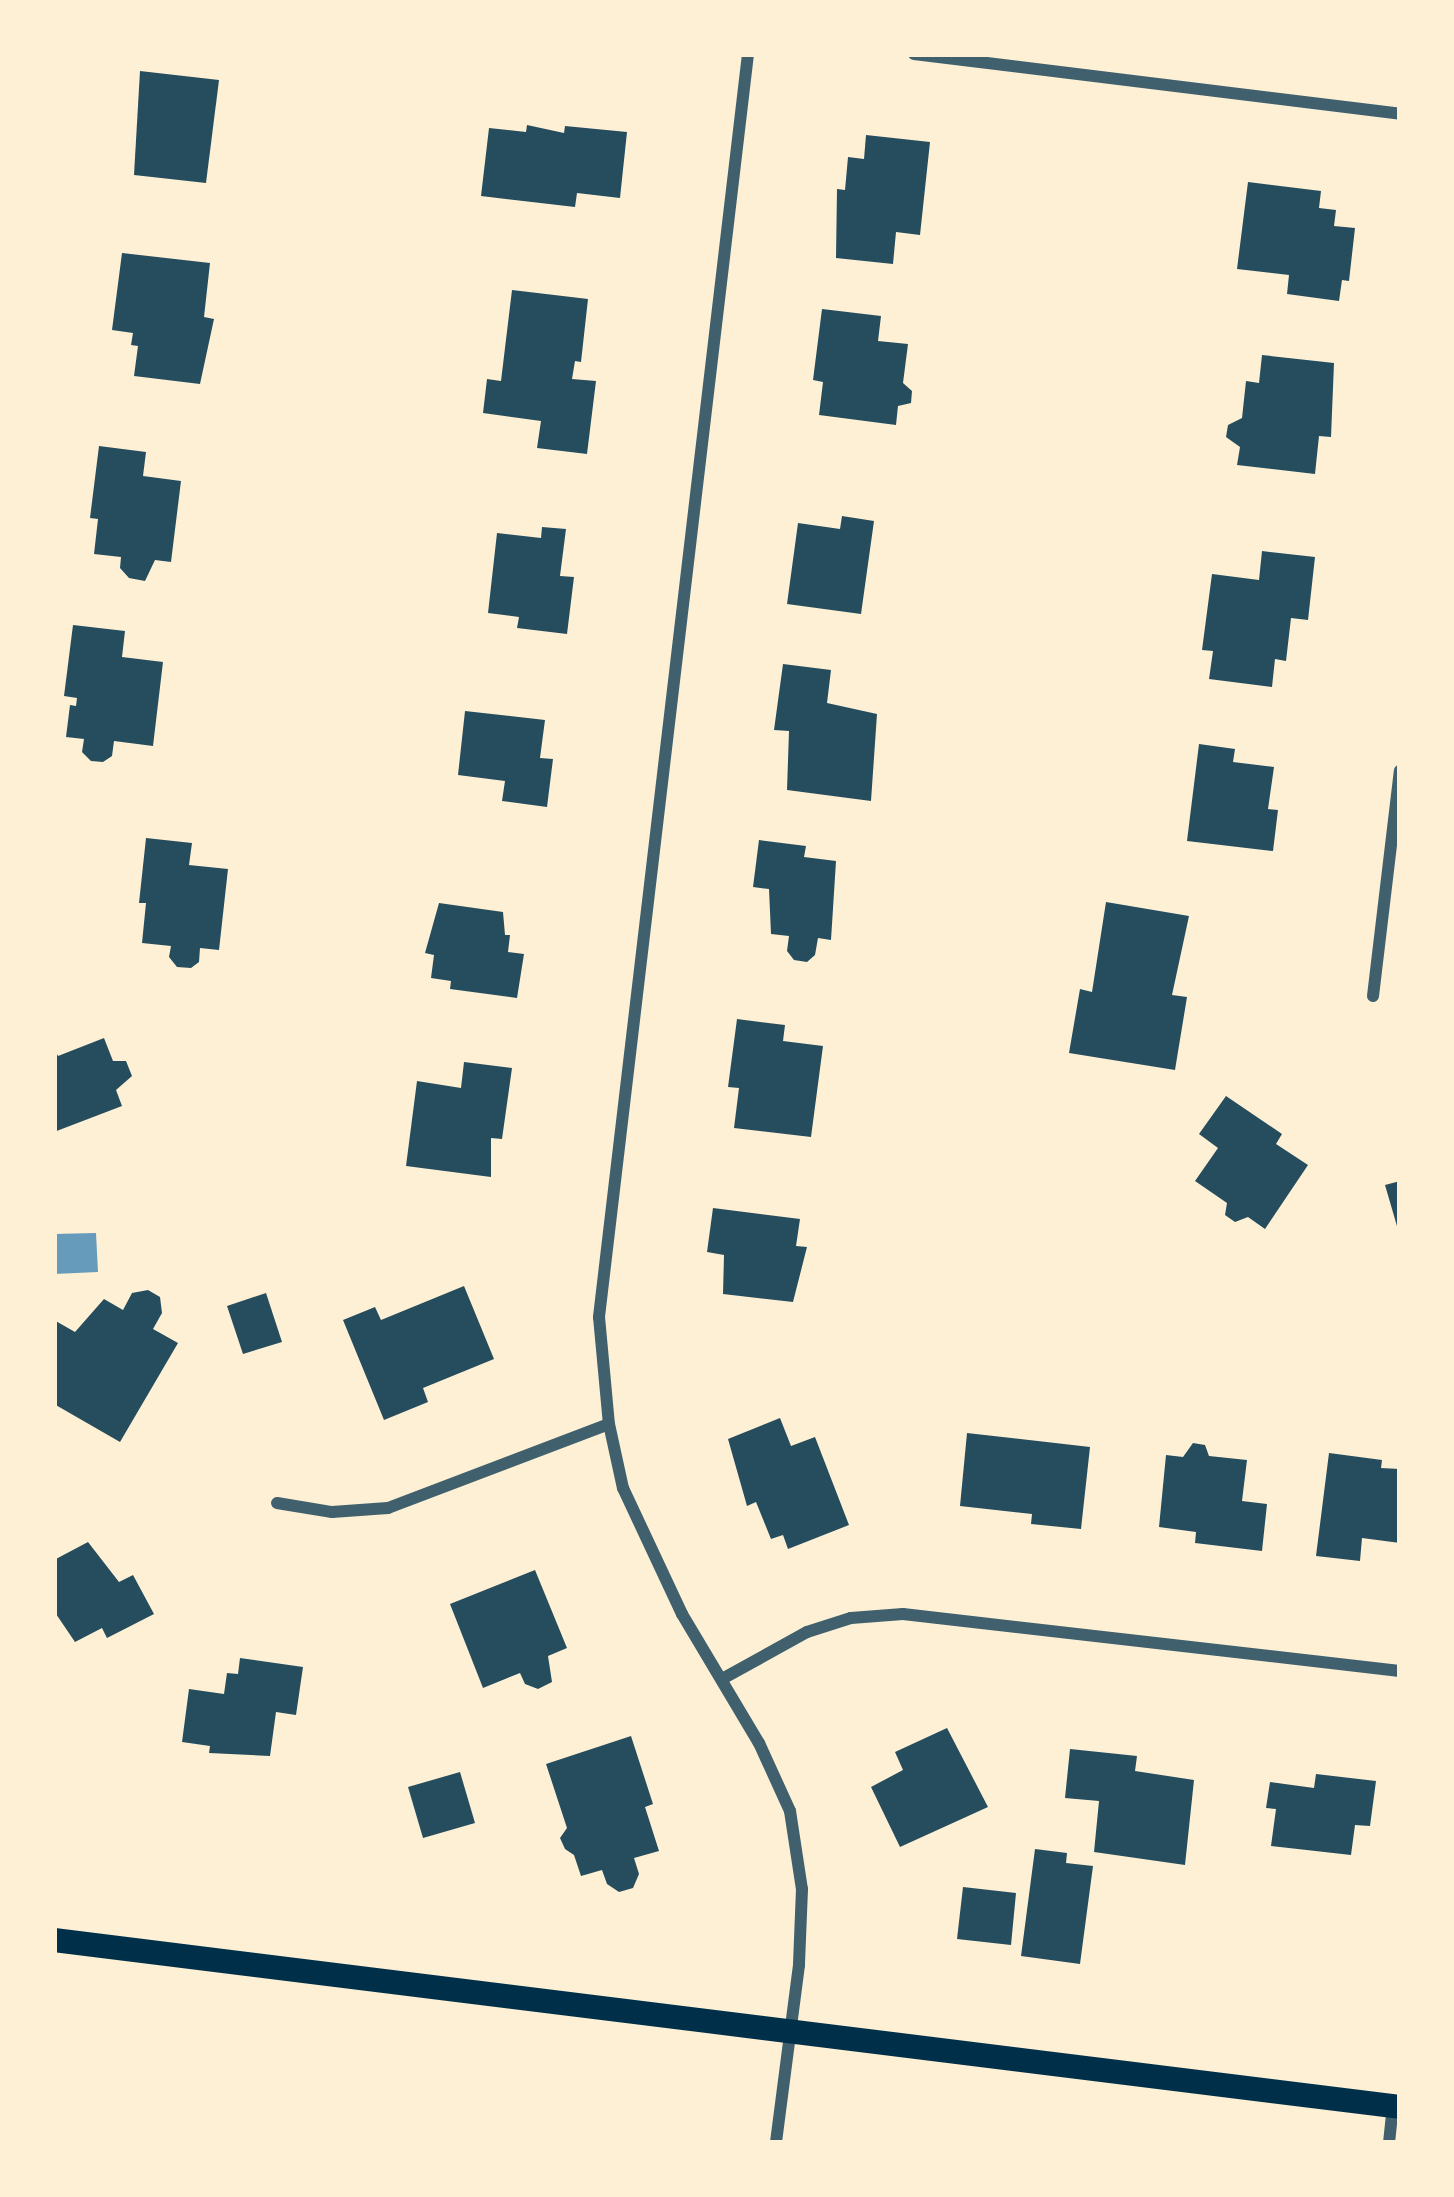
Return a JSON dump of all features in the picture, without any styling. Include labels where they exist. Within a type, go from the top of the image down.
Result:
[{"type":"main road","points":[[54,1940],[1397,2106]]},
{"type":"street","points":[[748,54],[599,1317],[609,1424],[623,1488],[650,1549],[790,1811],[802,1889],[776,2143]]},
{"type":"street","points":[[914,54],[1400,114]]},
{"type":"street","points":[[1373,995],[1400,771]]},
{"type":"street","points":[[277,1503],[332,1512],[388,1508],[609,1424]]},
{"type":"street","points":[[722,1679],[807,1632],[851,1618],[903,1614],[1400,1671]]},
{"type":"street","points":[[1389,2143],[1397,2106]]},
{"type":"water","points":[[96,1233],[98,1272],[54,1274],[54,1234]]},
{"type":"building","points":[[140,71],[219,80],[206,183],[134,175]]},
{"type":"building","points":[[527,125],[564,133],[565,126],[627,132],[620,198],[577,193],[575,207],[481,196],[489,128],[526,132]]},
{"type":"building","points":[[866,135],[930,142],[920,235],[896,232],[893,264],[836,258],[837,189],[845,190],[848,157],[864,159]]},
{"type":"building","points":[[1248,182],[1321,191],[1319,208],[1336,210],[1334,226],[1355,228],[1349,281],[1342,280],[1339,301],[1287,294],[1289,275],[1237,269]]},
{"type":"building","points":[[122,253],[210,263],[204,317],[214,319],[200,384],[134,376],[138,346],[131,345],[133,333],[112,330]]},
{"type":"building","points":[[512,290],[588,299],[581,362],[575,361],[572,379],[596,381],[587,454],[537,448],[541,421],[483,413],[487,379],[501,381]]},
{"type":"building","points":[[822,309],[881,316],[878,341],[908,344],[903,383],[912,391],[911,403],[898,406],[896,425],[819,415],[823,382],[813,380]]},
{"type":"building","points":[[1262,355],[1334,363],[1331,437],[1319,436],[1315,474],[1237,465],[1240,447],[1226,437],[1228,425],[1242,418],[1246,381],[1259,383]]},
{"type":"building","points":[[99,446],[146,452],[143,476],[181,481],[171,562],[155,560],[145,581],[129,578],[120,568],[121,557],[94,554],[98,519],[90,518]]},
{"type":"building","points":[[842,516],[874,521],[861,614],[787,604],[798,523],[840,529]]},
{"type":"building","points":[[542,527],[566,529],[560,576],[574,577],[567,634],[517,628],[519,617],[488,613],[497,533],[541,538]]},
{"type":"building","points":[[1262,551],[1315,557],[1308,620],[1291,618],[1286,661],[1275,659],[1272,687],[1209,679],[1213,651],[1202,650],[1212,574],[1259,580]]},
{"type":"building","points":[[73,625],[125,631],[122,657],[163,662],[153,746],[114,741],[112,756],[103,762],[91,761],[82,752],[84,739],[66,737],[70,705],[76,706],[77,698],[64,696]]},
{"type":"building","points":[[783,664],[831,670],[827,703],[877,714],[871,801],[787,790],[789,731],[774,730]]},
{"type":"building","points":[[465,711],[545,720],[540,758],[553,759],[547,807],[502,801],[505,781],[458,775]]},
{"type":"building","points":[[1199,744],[1235,749],[1233,762],[1274,767],[1268,809],[1278,810],[1273,851],[1187,841]]},
{"type":"building","points":[[146,838],[192,843],[189,865],[228,869],[219,950],[200,948],[199,962],[191,968],[177,967],[169,957],[171,946],[142,943],[146,903],[139,903]]},
{"type":"building","points":[[759,840],[806,846],[804,857],[836,861],[831,940],[818,938],[815,955],[807,962],[794,960],[787,951],[789,936],[771,934],[769,889],[753,887]]},
{"type":"building","points":[[1106,902],[1189,916],[1172,995],[1187,997],[1175,1070],[1069,1053],[1080,989],[1092,992]]},
{"type":"building","points":[[439,903],[503,912],[505,935],[510,935],[508,952],[524,954],[517,998],[450,989],[451,981],[431,978],[434,955],[425,953]]},
{"type":"building","points":[[737,1019],[785,1025],[783,1041],[823,1046],[811,1137],[734,1128],[739,1088],[728,1087]]},
{"type":"building","points":[[104,1038],[113,1061],[126,1061],[132,1076],[116,1090],[122,1106],[54,1132],[54,1048],[58,1056]]},
{"type":"building","points":[[464,1062],[512,1068],[502,1139],[491,1138],[491,1177],[406,1166],[417,1081],[461,1088]]},
{"type":"building","points":[[1226,1096],[1282,1134],[1276,1144],[1308,1165],[1265,1229],[1248,1217],[1235,1222],[1225,1215],[1227,1203],[1195,1181],[1218,1148],[1199,1134]]},
{"type":"building","points":[[1400,1181],[1400,1233],[1399,1233],[1385,1185]]},
{"type":"building","points":[[713,1208],[800,1219],[796,1246],[807,1247],[793,1302],[723,1294],[724,1255],[707,1252]]},
{"type":"building","points":[[464,1286],[494,1359],[423,1388],[428,1402],[384,1420],[343,1320],[375,1307],[381,1320]]},
{"type":"building","points":[[148,1290],[160,1297],[162,1313],[153,1329],[178,1343],[120,1442],[54,1404],[54,1320],[75,1332],[104,1299],[123,1310],[132,1293]]},
{"type":"building","points":[[266,1293],[282,1342],[243,1354],[227,1306]]},
{"type":"building","points":[[780,1418],[791,1446],[815,1437],[849,1525],[788,1549],[783,1535],[771,1539],[756,1502],[747,1506],[728,1439]]},
{"type":"building","points":[[967,1433],[1090,1447],[1081,1529],[1031,1524],[1032,1514],[960,1506]]},
{"type":"building","points":[[1193,1443],[1205,1445],[1209,1456],[1247,1460],[1242,1501],[1267,1504],[1262,1551],[1195,1543],[1196,1532],[1159,1527],[1166,1455],[1183,1457]]},
{"type":"building","points":[[1329,1453],[1382,1460],[1381,1468],[1400,1469],[1400,1543],[1362,1538],[1360,1561],[1316,1556]]},
{"type":"building","points":[[88,1542],[119,1582],[133,1575],[154,1614],[107,1638],[102,1628],[75,1642],[54,1611],[54,1560]]},
{"type":"building","points":[[535,1570],[567,1648],[548,1656],[552,1682],[538,1689],[525,1684],[520,1673],[483,1688],[450,1604]]},
{"type":"building","points":[[240,1658],[303,1667],[296,1715],[276,1712],[270,1756],[209,1753],[210,1746],[182,1742],[189,1689],[224,1694],[227,1673],[238,1674]]},
{"type":"building","points":[[947,1728],[988,1807],[900,1847],[871,1787],[903,1770],[895,1752]]},
{"type":"building","points":[[631,1736],[653,1804],[645,1807],[659,1851],[634,1858],[639,1874],[633,1888],[619,1892],[607,1884],[602,1870],[581,1876],[574,1855],[565,1849],[560,1838],[567,1828],[546,1764]]},
{"type":"building","points":[[1070,1749],[1137,1756],[1135,1771],[1194,1780],[1185,1865],[1094,1852],[1099,1801],[1065,1798]]},
{"type":"building","points":[[460,1772],[475,1823],[423,1838],[408,1787]]},
{"type":"building","points":[[1316,1774],[1376,1781],[1370,1826],[1355,1825],[1351,1855],[1271,1846],[1276,1809],[1266,1808],[1270,1782],[1314,1788]]},
{"type":"building","points":[[1035,1849],[1067,1853],[1066,1863],[1093,1866],[1080,1964],[1021,1956]]},
{"type":"building","points":[[963,1887],[1016,1893],[1011,1945],[957,1939]]}]
